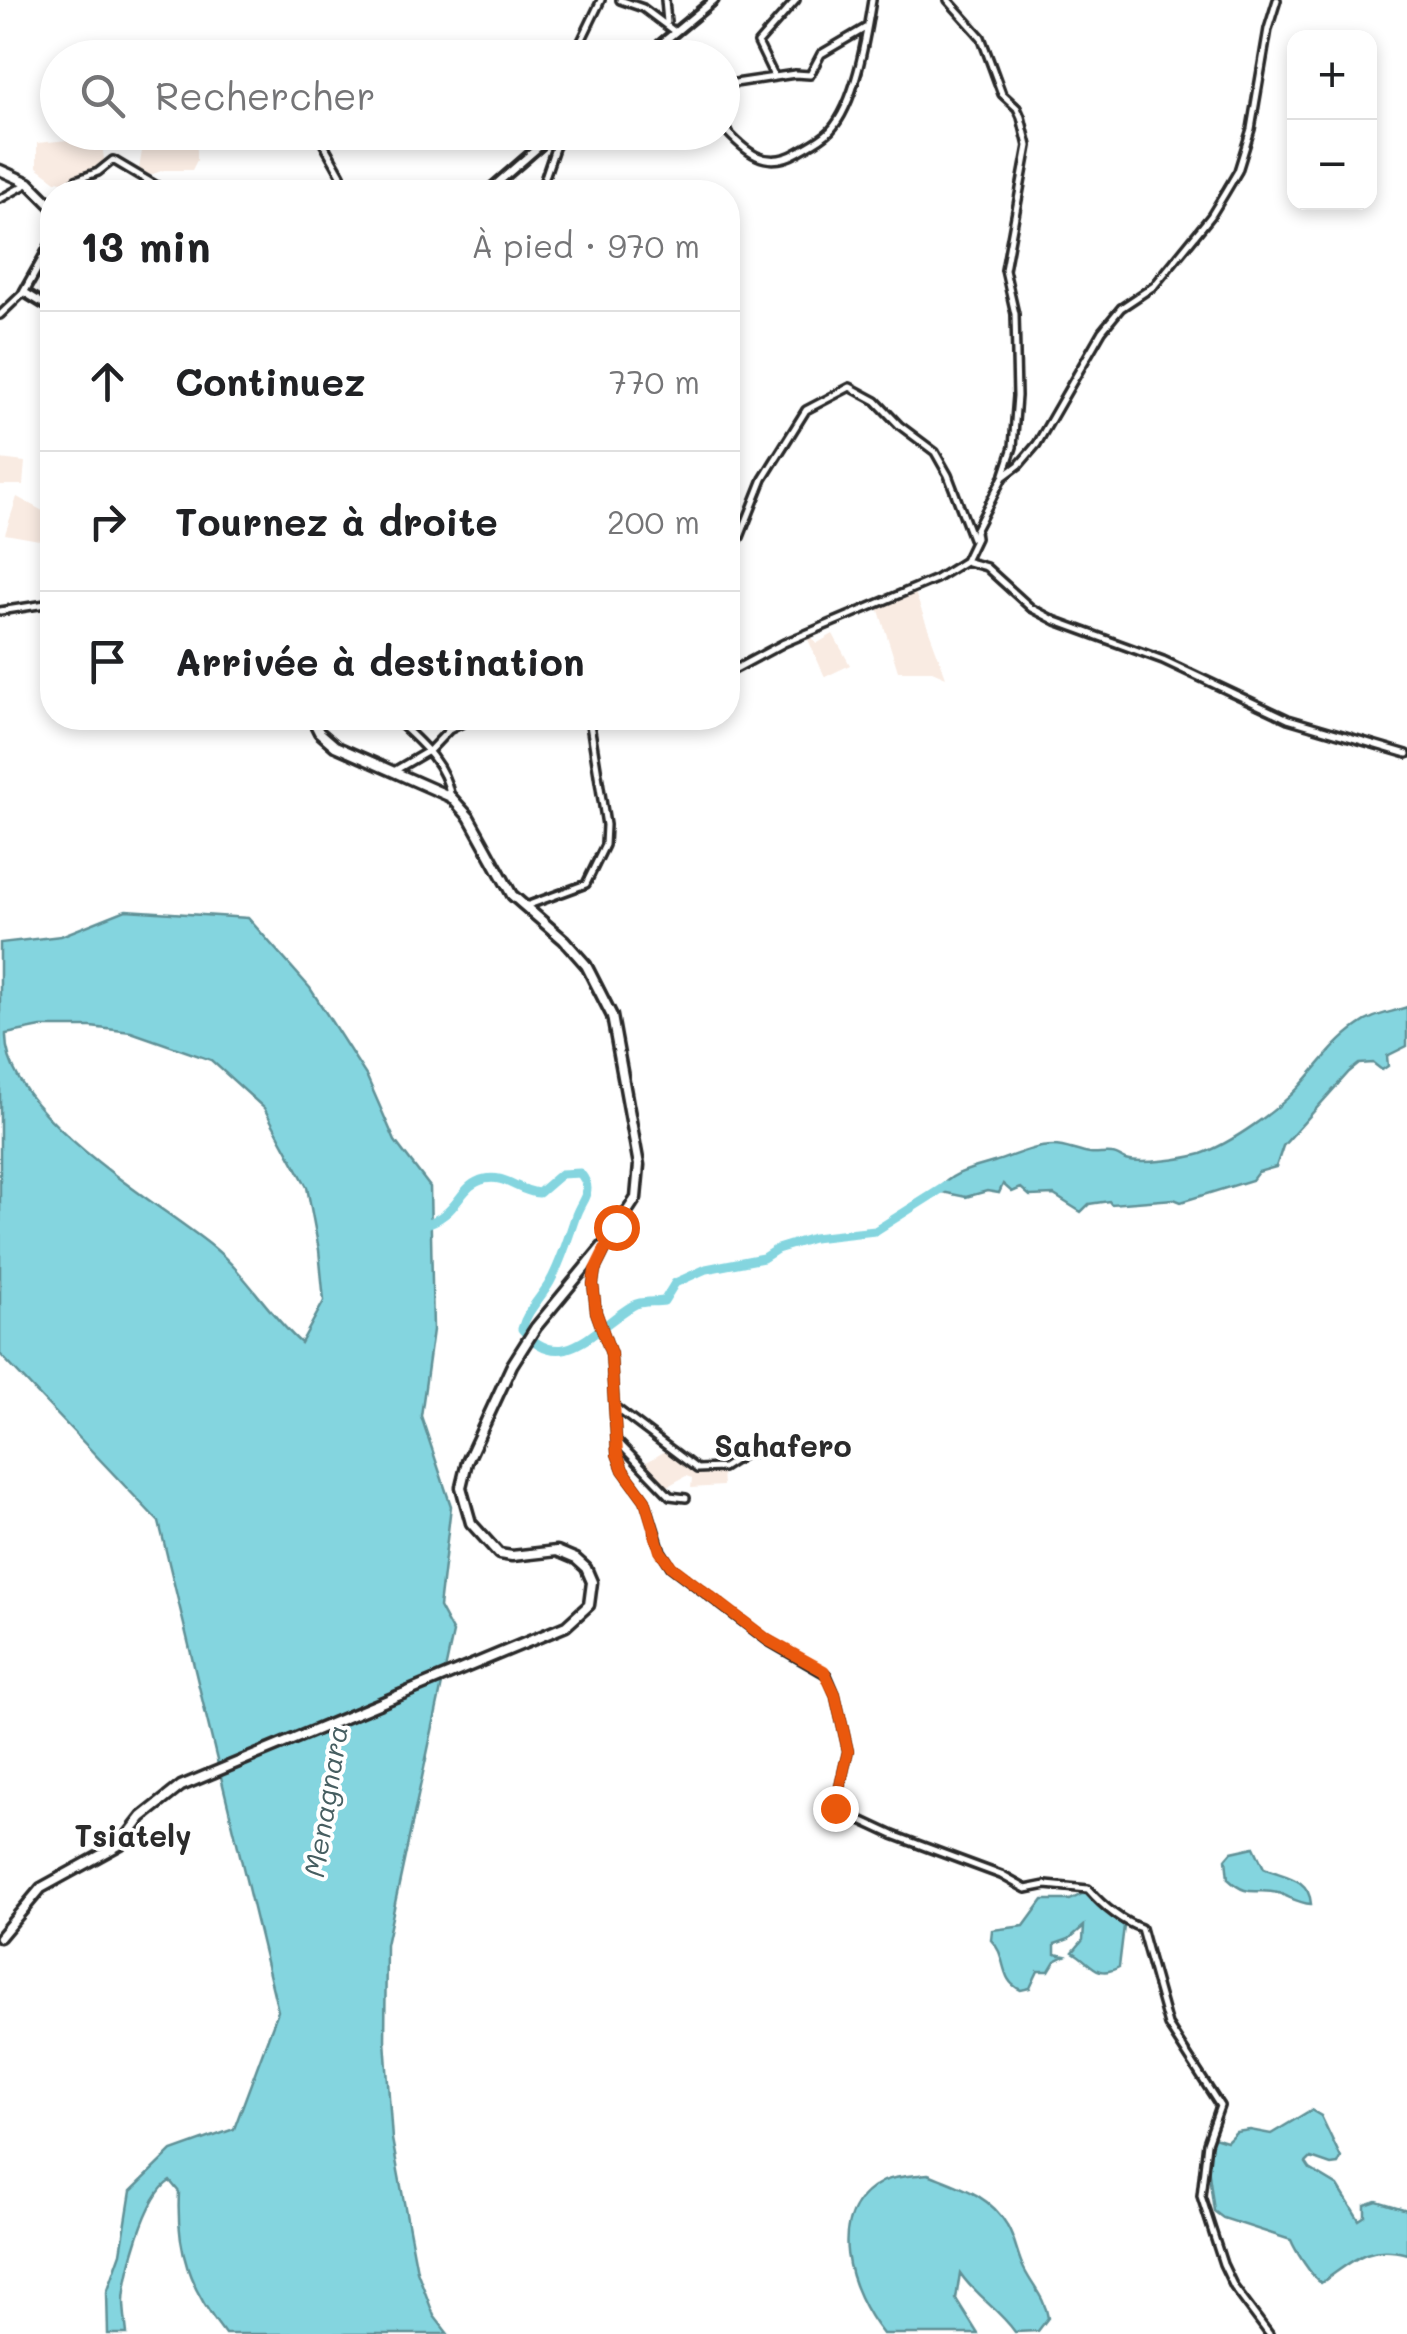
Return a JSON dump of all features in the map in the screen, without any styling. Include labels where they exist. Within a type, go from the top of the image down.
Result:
[{"type":"main road","points":[[0,170],[29,184],[40,195]]},
{"type":"main road","points":[[0,1937],[41,1888],[122,1844],[142,1817],[181,1786],[566,1626],[589,1604],[592,1582],[576,1558],[557,1551],[499,1554],[472,1522],[461,1487],[468,1462],[512,1364],[636,1198],[640,1165],[612,1016],[586,965],[564,940],[524,908],[503,882],[468,817],[451,797],[329,742],[320,730]]},
{"type":"street","points":[[582,40],[602,0]]},
{"type":"street","points":[[620,0],[643,8],[675,32]]},
{"type":"street","points":[[665,0],[667,23]]},
{"type":"street","points":[[665,40],[714,0]]},
{"type":"street","points":[[774,76],[758,43],[796,0]]},
{"type":"street","points":[[740,145],[762,160],[780,162],[818,140],[836,122],[862,60],[872,0]]},
{"type":"street","points":[[740,667],[814,630],[936,580],[965,562],[1013,446],[1017,396],[1015,314],[1005,270],[1028,146],[1021,117],[1002,94],[981,37],[948,0]]},
{"type":"street","points":[[1002,477],[1037,444],[1102,331],[1121,308],[1154,286],[1211,216],[1232,182],[1251,129],[1268,29],[1277,0]]},
{"type":"street","points":[[740,82],[810,75],[822,54],[867,27]]},
{"type":"street","points":[[327,150],[340,180]]},
{"type":"street","points":[[500,180],[534,150]]},
{"type":"street","points":[[544,180],[554,150]]},
{"type":"street","points":[[76,180],[98,172],[113,160],[147,180]]},
{"type":"street","points":[[0,199],[29,184]]},
{"type":"street","points":[[0,315],[24,292],[40,263]]},
{"type":"street","points":[[24,292],[40,302]]},
{"type":"street","points":[[740,537],[762,479],[806,410],[850,387],[876,401],[898,426],[935,452],[972,538],[976,538]]},
{"type":"street","points":[[965,562],[986,567],[1030,608],[1056,621],[1162,660],[1288,720],[1407,754]]},
{"type":"street","points":[[0,610],[40,605]]},
{"type":"street","points":[[408,730],[430,750],[447,776],[451,797]]},
{"type":"street","points":[[392,773],[430,750],[449,730]]},
{"type":"street","points":[[524,908],[532,901],[574,891],[586,884],[606,845],[590,730]]},
{"type":"street","points":[[611,1236],[595,1270],[596,1312],[611,1354],[623,1470],[645,1500],[660,1551],[672,1567],[768,1640],[826,1674],[835,1694],[848,1751],[835,1808],[893,1835],[1002,1875],[1026,1889],[1046,1885],[1088,1889],[1128,1923],[1141,1928],[1168,2025],[1220,2106],[1208,2142],[1201,2196],[1234,2287],[1270,2334]]},
{"type":"street","points":[[615,1407],[698,1469],[723,1468],[743,1456],[761,1452]]},
{"type":"street","points":[[617,1441],[670,1496],[686,1498]]},
{"type":"shaded area","points":[[37,143],[40,150],[103,150],[104,159],[96,171],[74,176],[74,180],[55,180],[37,167]]},
{"type":"shaded area","points":[[142,150],[197,150],[192,170],[164,170],[150,175],[139,169]]},
{"type":"shaded area","points":[[0,459],[25,462],[23,485],[0,485]]},
{"type":"shaded area","points":[[17,497],[40,509],[40,540],[5,534]]},
{"type":"shaded area","points":[[914,590],[946,677],[932,671],[898,671],[877,604]]},
{"type":"shaded area","points":[[810,633],[816,644],[833,634],[850,665],[825,677],[806,635]]},
{"type":"shaded area","points":[[669,1449],[696,1472],[722,1471],[723,1486],[691,1488],[692,1478],[686,1476],[666,1487],[645,1463]]},
{"type":"water","name":"Menagnara","points":[[126,910],[248,918],[310,988],[367,1077],[395,1141],[430,1187],[433,1330],[421,1416],[451,1506],[439,1607],[453,1633],[386,1945],[385,2040],[392,2139],[417,2271],[434,2316],[448,2334],[225,2334],[202,2301],[187,2268],[180,2232],[179,2192],[170,2181],[153,2202],[133,2254],[124,2301],[127,2334],[108,2334],[107,2292],[121,2253],[131,2191],[172,2151],[234,2129],[278,2011],[159,1522],[0,1354],[0,943],[61,936]],"holes":[[[41,1027],[131,1032],[211,1060],[264,1108],[307,1187],[319,1250],[324,1301],[301,1343],[213,1247],[88,1154],[29,1095],[12,1064],[6,1034]]]},
{"type":"water","points":[[1407,1007],[1407,1046],[1387,1056],[1388,1066],[1382,1070],[1373,1063],[1359,1064],[1349,1072],[1283,1146],[1276,1167],[1258,1172],[1252,1180],[1181,1202],[1109,1201],[1089,1204],[1081,1212],[1054,1195],[1030,1196],[1021,1188],[1012,1192],[1003,1184],[999,1193],[987,1191],[966,1197],[937,1191],[963,1172],[1045,1146],[1114,1154],[1142,1162],[1201,1154],[1240,1134],[1280,1105],[1358,1026]]},
{"type":"water","points":[[1254,1847],[1264,1868],[1306,1888],[1311,1904],[1270,1891],[1247,1891],[1228,1879],[1226,1859],[1232,1852]]},
{"type":"water","points":[[1082,1894],[1124,1926],[1119,1967],[1099,1971],[1073,1952],[1083,1940],[1084,1926],[1069,1939],[1055,1944],[1055,1954],[1065,1956],[1055,1961],[1049,1971],[1038,1971],[1030,1988],[1021,1990],[1014,1986],[991,1940],[992,1930],[1024,1926],[1043,1900],[1070,1900]]},
{"type":"water","points":[[1311,2110],[1321,2116],[1341,2158],[1338,2164],[1331,2165],[1311,2158],[1306,2163],[1310,2169],[1338,2186],[1359,2220],[1365,2216],[1365,2205],[1377,2201],[1407,2210],[1407,2254],[1381,2251],[1360,2256],[1321,2283],[1291,2240],[1223,2218],[1214,2211],[1207,2159],[1214,2137],[1227,2141],[1236,2132],[1250,2130],[1271,2134]]},
{"type":"water","points":[[928,2174],[972,2193],[1000,2215],[1046,2311],[1048,2318],[1038,2331],[1015,2332],[960,2273],[956,2299],[978,2334],[883,2334],[871,2317],[852,2276],[847,2254],[852,2213],[863,2196],[882,2182]]},
{"type":"waterway","points":[[420,1226],[444,1215],[469,1187],[485,1179],[499,1179],[539,1193],[561,1174],[580,1173],[587,1185],[586,1194],[554,1274],[522,1329],[537,1343],[565,1349],[636,1304],[664,1301],[675,1283],[706,1269],[763,1258],[777,1249],[813,1238],[875,1231],[946,1186]]},
{"type":"district","name":"Sahafero","points":[[783,1445]]},
{"type":"district","name":"Tsiately","points":[[133,1835]]},
{"type":"route","points":[[616,1227],[595,1270],[593,1284],[596,1312],[611,1354],[617,1454],[623,1470],[645,1500],[660,1551],[672,1567],[768,1640],[824,1671],[835,1694],[848,1751],[835,1808]]}]
